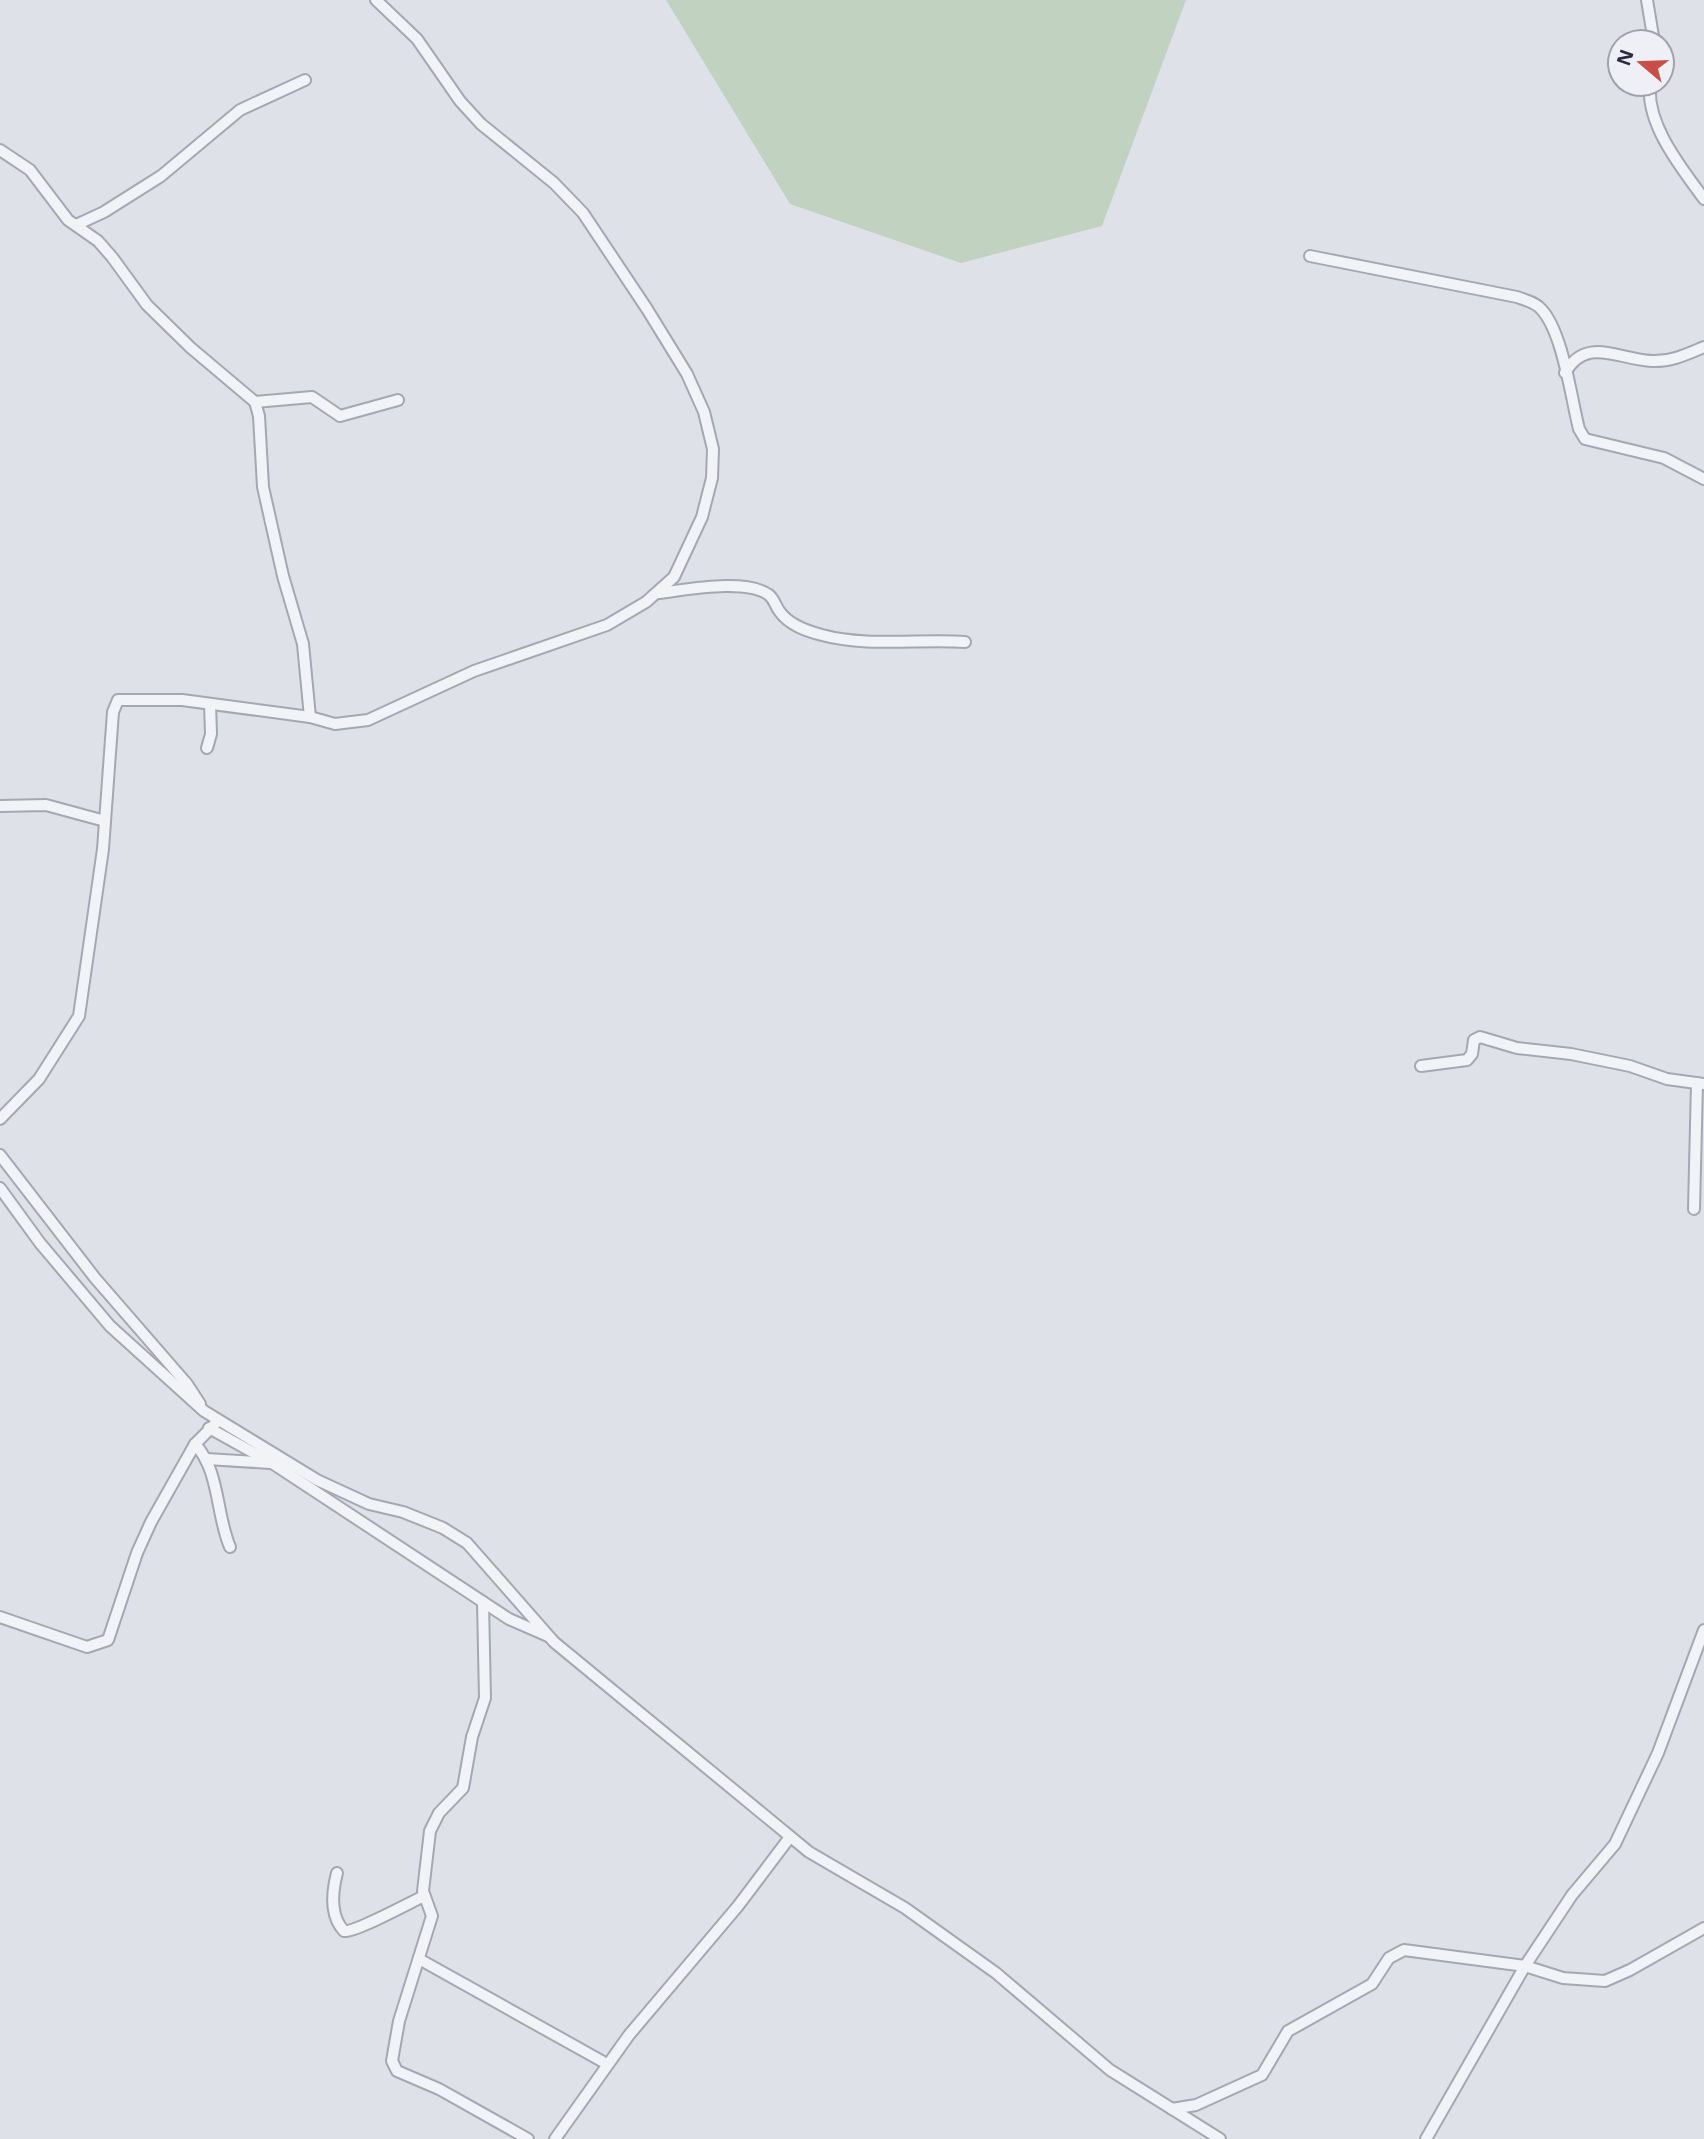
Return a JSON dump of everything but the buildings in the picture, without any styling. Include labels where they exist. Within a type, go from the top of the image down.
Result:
[{"type":"street","points":[[0,1119],[40,1079],[79,1016],[89,963],[105,821],[108,746],[113,712],[118,700],[145,698],[210,704],[310,717],[335,724],[368,720],[474,671],[607,625],[659,593],[674,578],[702,517],[712,478],[713,449],[704,412],[687,374],[583,213],[554,183],[481,124],[460,101],[417,39],[376,0]]},
{"type":"street","points":[[1647,0],[1652,28]]},
{"type":"street","points":[[76,225],[104,212],[161,176],[240,110],[305,80]]},
{"type":"street","points":[[1650,98],[1656,120],[1677,161],[1704,199]]},
{"type":"street","points":[[0,150],[30,170],[62,213],[113,257],[147,305],[191,348],[255,402],[259,416],[263,487],[283,576],[303,644],[310,717]]},
{"type":"street","points":[[1310,256],[1529,301],[1544,311],[1556,338],[1579,429],[1585,439],[1664,458],[1704,479]]},
{"type":"street","points":[[1565,373],[1572,359],[1585,352],[1671,360],[1704,347]]},
{"type":"street","points":[[255,402],[312,397],[340,416],[398,400]]},
{"type":"street","points":[[659,593],[712,587],[760,589],[772,597],[780,613],[793,624],[822,635],[858,640],[965,642]]},
{"type":"street","points":[[207,748],[211,734],[210,704]]},
{"type":"street","points":[[0,806],[46,805],[105,821]]},
{"type":"street","points":[[1421,1066],[1467,1060],[1472,1054],[1474,1040],[1480,1037],[1517,1048],[1571,1054],[1630,1066],[1661,1078],[1701,1084],[1694,1209]]},
{"type":"street","points":[[0,1155],[110,1297],[187,1384],[214,1424],[278,1462],[483,1602],[521,1626],[548,1636]]},
{"type":"street","points":[[0,1188],[40,1243],[110,1325],[204,1411]]},
{"type":"street","points":[[0,1617],[87,1647],[108,1640],[136,1553],[195,1444],[214,1424]]},
{"type":"street","points":[[195,1444],[207,1460],[220,1521],[230,1547]]},
{"type":"street","points":[[207,1460],[278,1462],[369,1504],[403,1511],[443,1528],[467,1543],[548,1636],[790,1837],[836,1869],[905,1908],[996,1973],[1110,2070],[1220,2139]]},
{"type":"street","points":[[483,1602],[485,1698],[472,1737],[463,1788],[458,1797],[439,1814],[430,1831],[424,1896],[432,1916],[399,2021],[392,2061],[394,2068],[439,2089],[528,2139]]},
{"type":"street","points":[[1429,2138],[1525,1966],[1572,1895],[1615,1844],[1658,1753],[1684,1690],[1704,1630]]},
{"type":"street","points":[[555,2139],[607,2064],[790,1837]]},
{"type":"street","points":[[337,1873],[332,1897],[340,1927],[344,1931],[359,1930],[385,1913],[424,1896]]},
{"type":"street","points":[[1172,2109],[1196,2105],[1262,2075],[1289,2031],[1372,1984],[1395,1952],[1404,1950],[1461,1956],[1525,1966],[1563,1978],[1605,1980],[1630,1970],[1704,1928]]},
{"type":"street","points":[[419,1959],[607,2064]]},
{"type":"green space","points":[[666,0],[1186,0],[1102,226],[961,263],[790,204]]}]
